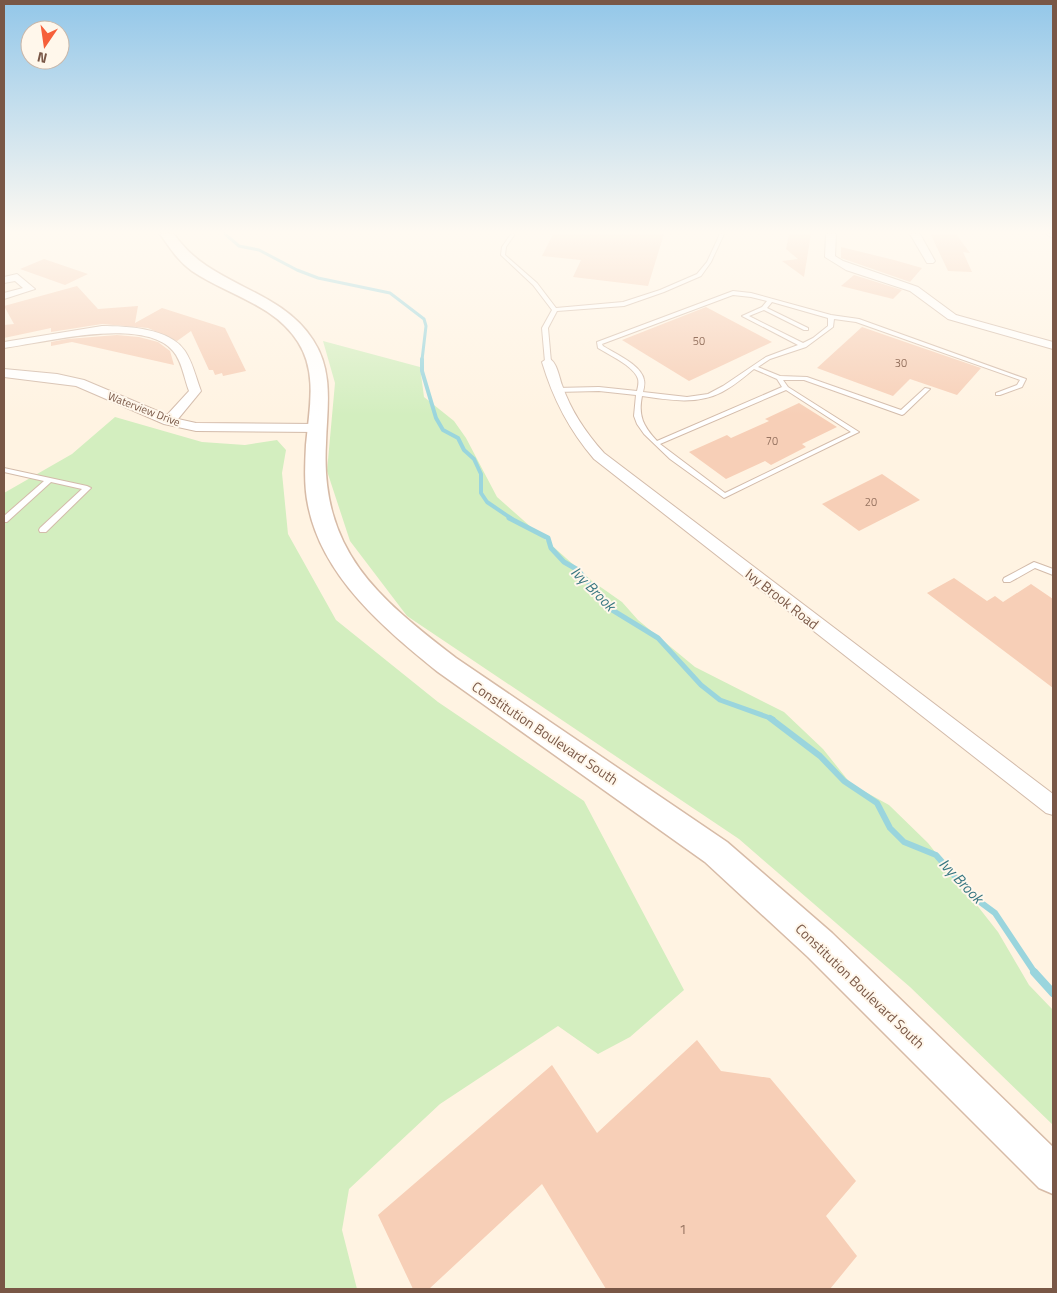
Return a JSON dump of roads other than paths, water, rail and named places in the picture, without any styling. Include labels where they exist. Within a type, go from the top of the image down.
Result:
[{"type":"main road","name":"Constitution Boulevard South","points":[[247,294],[273,308],[306,340],[316,363],[322,386],[317,428],[315,475],[320,512],[336,549],[354,578],[388,615],[446,665],[716,852],[820,945],[1053,1174]]},
{"type":"street","points":[[920,294],[952,317],[1053,346]]},
{"type":"street","points":[[4,345],[102,329],[116,329],[167,340],[177,348],[195,391],[170,421]]},
{"type":"street","name":"Ivy Brook Road","points":[[548,362],[556,390],[573,424],[599,456],[1053,806]]},
{"type":"street","name":"Waterview Drive","points":[[4,373],[57,378],[80,383],[170,421],[196,427],[317,428]]},
{"type":"lane","points":[[543,294],[555,310]]},
{"type":"lane","points":[[555,310],[624,304],[652,294]]},
{"type":"lane","points":[[725,294],[599,342],[600,347],[631,367],[642,377],[643,382],[636,404],[640,424],[646,433],[657,443],[724,496],[855,434],[855,430],[786,388],[779,378]]},
{"type":"lane","points":[[748,294],[831,317],[857,320],[1024,379],[1020,386],[998,394]]},
{"type":"lane","points":[[771,300],[764,308],[745,316],[804,346]]},
{"type":"lane","points":[[764,308],[806,329]]},
{"type":"lane","points":[[548,362],[545,328],[555,310]]},
{"type":"lane","points":[[556,390],[612,390],[675,398],[701,397],[723,389],[766,359],[804,346],[818,338],[831,326],[831,317]]},
{"type":"lane","points":[[754,367],[779,378],[805,378],[902,413],[928,389]]},
{"type":"lane","points":[[657,443],[786,388]]},
{"type":"lane","points":[[4,470],[87,488],[43,530]]},
{"type":"lane","points":[[4,520],[48,480]]},
{"type":"lane","points":[[1007,580],[1034,565],[1053,572]]},
{"type":"waterway","name":"Ivy Brook","points":[[392,294],[424,319],[426,326],[422,360]]},
{"type":"waterway","name":"Ivy Brook","points":[[422,360],[422,371],[436,418],[443,430],[458,438],[464,450],[474,459],[481,474],[481,493],[487,502],[512,519]]},
{"type":"waterway","name":"Ivy Brook","points":[[509,518],[548,538],[551,548],[564,562],[578,570],[609,608],[658,638],[701,685],[720,700],[773,719]]},
{"type":"waterway","name":"Ivy Brook","points":[[770,718],[820,756],[844,781],[877,803],[890,828],[904,842],[936,855],[972,896],[995,913],[1035,973]]},
{"type":"waterway","name":"Ivy Brook","points":[[1034,972],[1053,993]]}]
